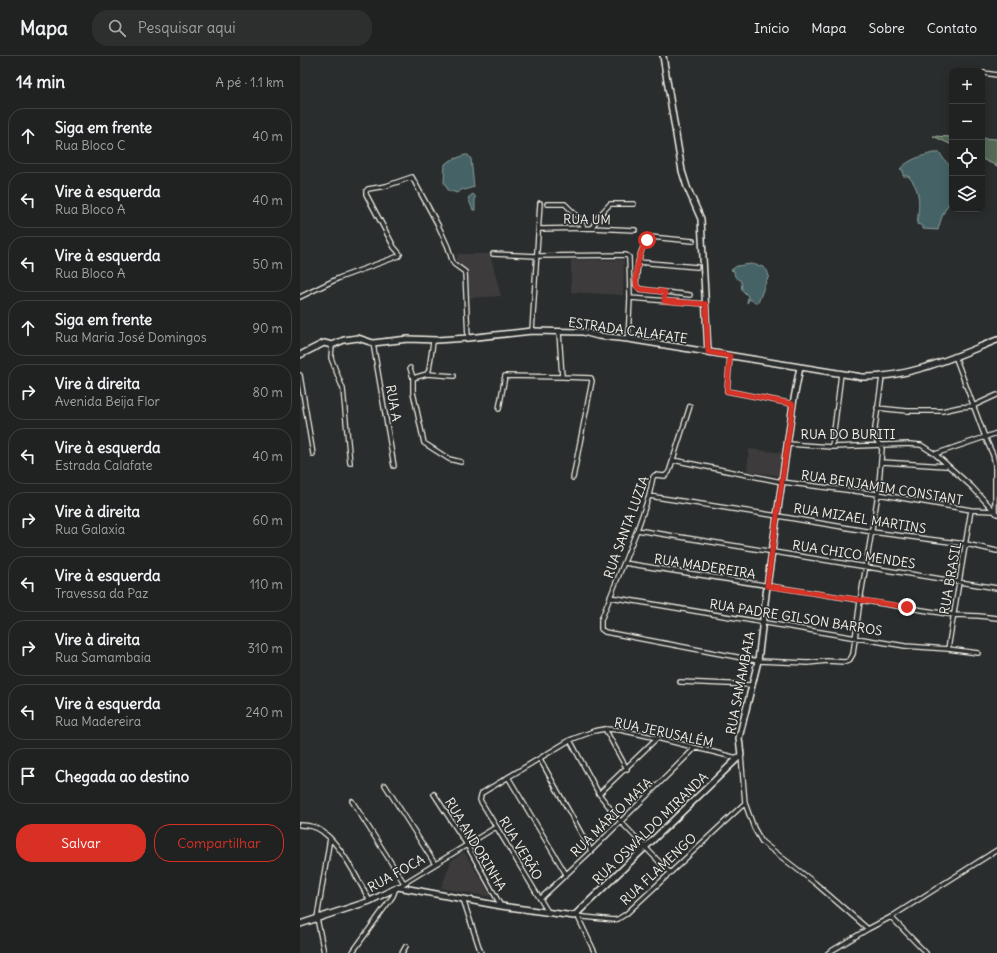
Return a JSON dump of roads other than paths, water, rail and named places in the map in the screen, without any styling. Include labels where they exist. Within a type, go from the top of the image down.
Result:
[{"type":"street","points":[[663,56],[682,171],[687,187],[701,219],[708,352]]},
{"type":"street","points":[[985,73],[997,75]]},
{"type":"street","points":[[300,297],[339,278],[399,256],[400,254],[394,247],[367,197],[366,192],[368,189],[386,186],[410,177],[413,179],[443,236],[454,264],[465,272],[468,338]]},
{"type":"street","points":[[532,331],[540,203]]},
{"type":"street","points":[[547,204],[565,204],[580,219],[584,228]]},
{"type":"street","points":[[592,228],[598,217],[610,204],[634,204]]},
{"type":"street","name":"RUA UM","points":[[539,229],[592,228],[635,230]]},
{"type":"street","points":[[690,295],[640,289],[637,287],[636,281],[638,262],[643,248],[650,238],[693,241]]},
{"type":"street","points":[[493,254],[537,256],[626,255],[629,257],[630,298],[628,339]]},
{"type":"street","points":[[638,262],[697,267]]},
{"type":"street","points":[[664,301],[665,292]]},
{"type":"street","points":[[630,298],[706,304]]},
{"type":"street","name":"ESTRADA CALAFATE","points":[[300,355],[324,343],[332,345],[344,340],[358,338],[373,343],[408,339],[437,340],[468,338],[532,331],[583,332],[598,336],[628,339],[800,366],[841,374],[862,377],[882,377],[913,371],[997,340]]},
{"type":"street","points":[[559,332],[562,377]]},
{"type":"street","points":[[427,374],[429,370],[433,342],[437,340]]},
{"type":"street","name":"RUA A","points":[[373,343],[394,466]]},
{"type":"street","points":[[332,345],[331,358],[343,389],[350,463]]},
{"type":"street","points":[[730,356],[727,391],[793,404]]},
{"type":"street","points":[[955,356],[993,455],[995,465],[996,512]]},
{"type":"street","name":"RUA SAMAMBAIA","points":[[800,366],[793,404],[767,586],[758,661],[739,738],[739,756],[746,803],[754,828],[762,842],[814,883],[868,929]]},
{"type":"street","points":[[410,368],[413,378],[413,392],[424,442],[449,458],[461,462]]},
{"type":"street","points":[[413,378],[427,374],[454,376]]},
{"type":"street","points":[[832,447],[841,374]]},
{"type":"street","points":[[300,375],[313,454]]},
{"type":"street","points":[[499,410],[506,376],[590,378],[592,382],[573,478]]},
{"type":"street","points":[[758,661],[808,663],[827,661],[847,662],[851,659],[882,462],[882,449],[875,435],[875,428],[882,377]]},
{"type":"street","points":[[877,408],[907,411],[942,411],[960,406],[973,406],[997,395]]},
{"type":"street","name":"RUA SANTA LUZIA","points":[[690,406],[667,475],[655,475],[652,477],[649,496],[638,530],[601,620],[601,629],[605,632],[758,661]]},
{"type":"street","points":[[935,454],[997,433]]},
{"type":"street","name":"RUA DO BURITI","points":[[788,444],[832,447],[909,444],[921,445],[935,454],[972,487],[996,512]]},
{"type":"street","name":"RUA BENJAMIM CONSTANT","points":[[673,460],[782,482],[878,494],[972,510],[996,512]]},
{"type":"street","points":[[882,462],[947,466]]},
{"type":"street","name":"RUA MIZAEL MARTINS","points":[[649,496],[872,532],[966,544],[997,551]]},
{"type":"street","name":"RUA BRASIL","points":[[948,649],[972,510]]},
{"type":"street","name":"RUA CHICO MENDES","points":[[638,530],[997,588]]},
{"type":"street","name":"RUA MADEREIRA","points":[[624,563],[954,615],[997,618]]},
{"type":"street","name":"RUA PADRE GILSON BARROS","points":[[610,597],[763,621],[905,646],[978,653]]},
{"type":"street","points":[[680,682],[752,685]]},
{"type":"street","points":[[605,729],[627,768]]},
{"type":"street","name":"RUA JERUSALÉM","points":[[482,793],[570,740],[594,731],[605,729],[620,730],[695,748],[739,756]]},
{"type":"street","points":[[599,794],[657,738]]},
{"type":"street","points":[[570,740],[599,794],[621,822],[670,872]]},
{"type":"street","name":"RUA MÁRIO MAIA","points":[[540,899],[621,822],[695,748]]},
{"type":"street","name":"RUA OSWALDO MIRANDA","points":[[576,917],[739,756]]},
{"type":"street","points":[[540,759],[591,851]]},
{"type":"street","points":[[508,777],[566,874]]},
{"type":"street","points":[[385,785],[436,864]]},
{"type":"street","name":"RUA VERÃO","points":[[482,793],[480,800],[548,912]]},
{"type":"street","name":"RUA ANDORINHA","points":[[434,794],[467,846],[501,906]]},
{"type":"street","points":[[352,801],[404,883]]},
{"type":"street","name":"RUA FLAMENGO","points":[[397,887],[501,906],[576,917],[618,919],[626,914],[746,803]]},
{"type":"street","points":[[300,825],[317,828],[330,838],[341,852],[370,901]]},
{"type":"street","name":"RUA FOCA","points":[[300,924],[370,901],[467,846],[496,827]]},
{"type":"street","points":[[324,953],[317,918],[330,838]]},
{"type":"street","points":[[828,953],[891,917],[997,850]]},
{"type":"street","points":[[355,952],[393,896],[397,887]]},
{"type":"street","points":[[463,899],[481,953]]},
{"type":"street","points":[[576,917],[595,953]]},
{"type":"street","points":[[891,917],[926,953]]},
{"type":"street","points":[[402,953],[406,946]]},
{"type":"water","points":[[933,153],[940,153],[949,165],[949,203],[938,230],[923,229],[923,226],[917,224],[919,204],[918,193],[916,187],[908,176],[903,176],[903,170],[900,169],[919,157]]},
{"type":"water","points":[[468,155],[471,159],[474,187],[465,190],[463,189],[457,193],[451,191],[449,192],[444,182],[445,164]]},
{"type":"water","points":[[473,194],[475,196],[475,210],[473,210],[468,198]]},
{"type":"water","points":[[751,264],[765,269],[769,277],[758,303],[755,303],[750,299],[747,303],[748,296],[742,290],[741,281],[734,275],[734,271],[731,270],[737,266]]}]
